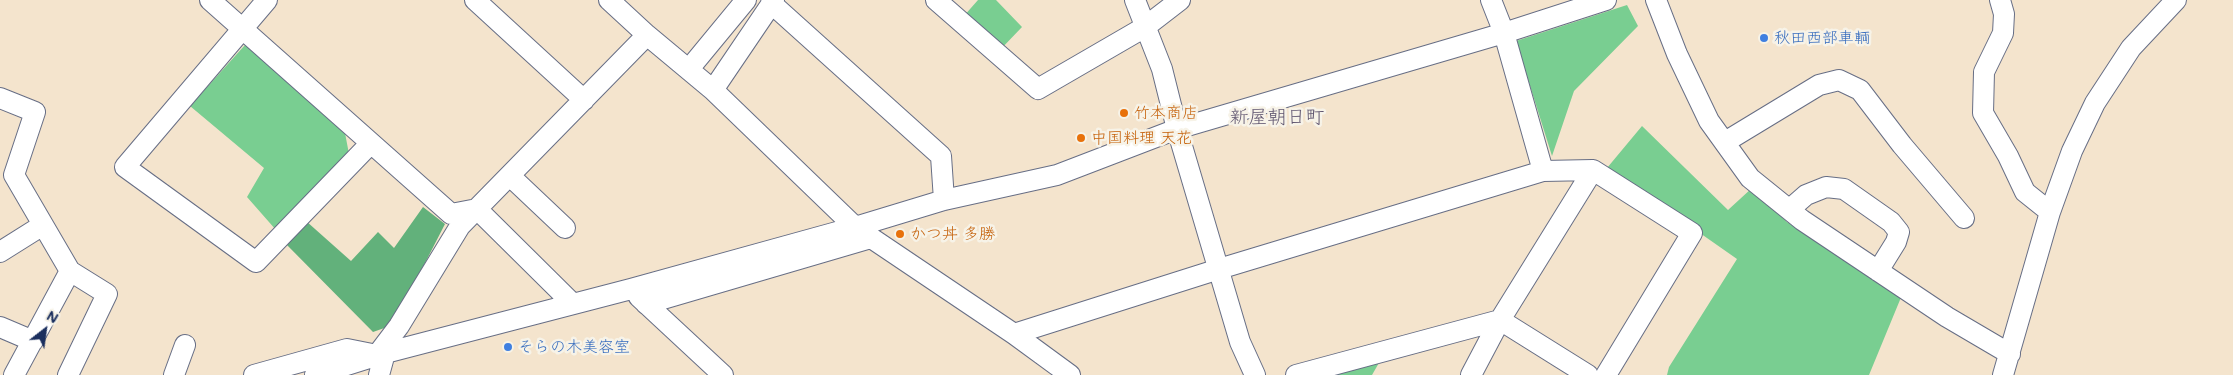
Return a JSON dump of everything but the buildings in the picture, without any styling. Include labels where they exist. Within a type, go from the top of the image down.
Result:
[{"type":"street","points":[[210,0],[451,214],[477,209]]},
{"type":"street","points":[[267,0],[126,167],[256,262],[371,142]]},
{"type":"street","points":[[475,0],[584,100]]},
{"type":"street","points":[[609,0],[647,35],[713,90],[863,232],[1014,334],[1070,375]]},
{"type":"street","points":[[689,69],[746,0]]},
{"type":"street","points":[[936,0],[1038,89],[1145,26],[1180,0]]},
{"type":"street","points":[[1135,0],[1162,70],[1177,129],[1220,269],[1240,342],[1254,375]]},
{"type":"street","points":[[1491,0],[1504,34],[1543,171]]},
{"type":"street","points":[[646,304],[863,232],[944,200],[1057,175],[1177,129],[1504,34],[1606,0]]},
{"type":"street","points":[[1656,0],[1677,54],[1710,121],[1750,178],[1790,210],[1878,271],[2010,354]]},
{"type":"street","points":[[2000,0],[2004,14],[2003,33],[1984,72],[1982,113],[2008,156],[2025,192],[2050,212]]},
{"type":"street","points":[[2003,375],[2050,212],[2072,151],[2094,103],[2131,48],[2176,0]]},
{"type":"street","points":[[713,90],[773,2],[941,156],[944,200]]},
{"type":"street","points":[[379,375],[381,354],[452,239],[477,209],[647,35]]},
{"type":"street","points":[[1724,142],[1819,85],[1839,80],[1860,90],[1902,145],[1964,218]]},
{"type":"street","points":[[0,98],[35,112],[14,175],[70,271],[107,294],[68,375]]},
{"type":"street","points":[[1471,375],[1500,320],[1593,170]]},
{"type":"street","points":[[1014,334],[1543,171],[1593,170],[1692,233],[1606,375]]},
{"type":"street","points":[[510,176],[565,228]]},
{"type":"street","points":[[1790,210],[1806,195],[1826,187],[1844,189],[1891,222],[1899,232],[1896,242],[1878,271]]},
{"type":"street","points":[[477,209],[572,303]]},
{"type":"street","points":[[0,252],[43,225]]},
{"type":"street","points":[[315,375],[381,354],[572,303],[863,232]]},
{"type":"street","points":[[14,375],[70,271]]},
{"type":"street","points":[[631,289],[722,375]]},
{"type":"street","points":[[1296,375],[1500,320],[1588,375]]},
{"type":"street","points":[[0,327],[33,341]]},
{"type":"street","points":[[174,375],[185,345]]},
{"type":"street","points":[[254,375],[347,349],[381,354]]},
{"type":"green space","points":[[978,0],[996,0],[1022,27],[999,51],[963,17]]},
{"type":"green space","points":[[1627,5],[1638,26],[1574,91],[1552,156],[1516,41]]},
{"type":"green space","points":[[245,45],[345,133],[349,154],[276,230],[247,197],[264,168],[190,106]]},
{"type":"green space","points":[[1642,126],[1728,210],[1752,188],[1787,222],[1902,295],[1869,375],[1667,375],[1669,367],[1737,259],[1607,168]]},
{"type":"green space","points":[[423,207],[445,224],[390,326],[373,332],[285,243],[306,221],[351,261],[378,232],[394,248]]},
{"type":"green space","points":[[1380,361],[1372,375],[1321,375]]},
{"type":"place","name":"秋田西部車輌","points":[[1764,38]]},
{"type":"place","name":"竹本商店","points":[[1124,113]]},
{"type":"place","name":"中国料理 天花","points":[[1081,138]]},
{"type":"place","name":"かつ丼 多勝","points":[[900,234]]},
{"type":"place","name":"そらの木美容室","points":[[508,347]]},
{"type":"district","name":"新屋朝日町","points":[[1277,117]]}]
